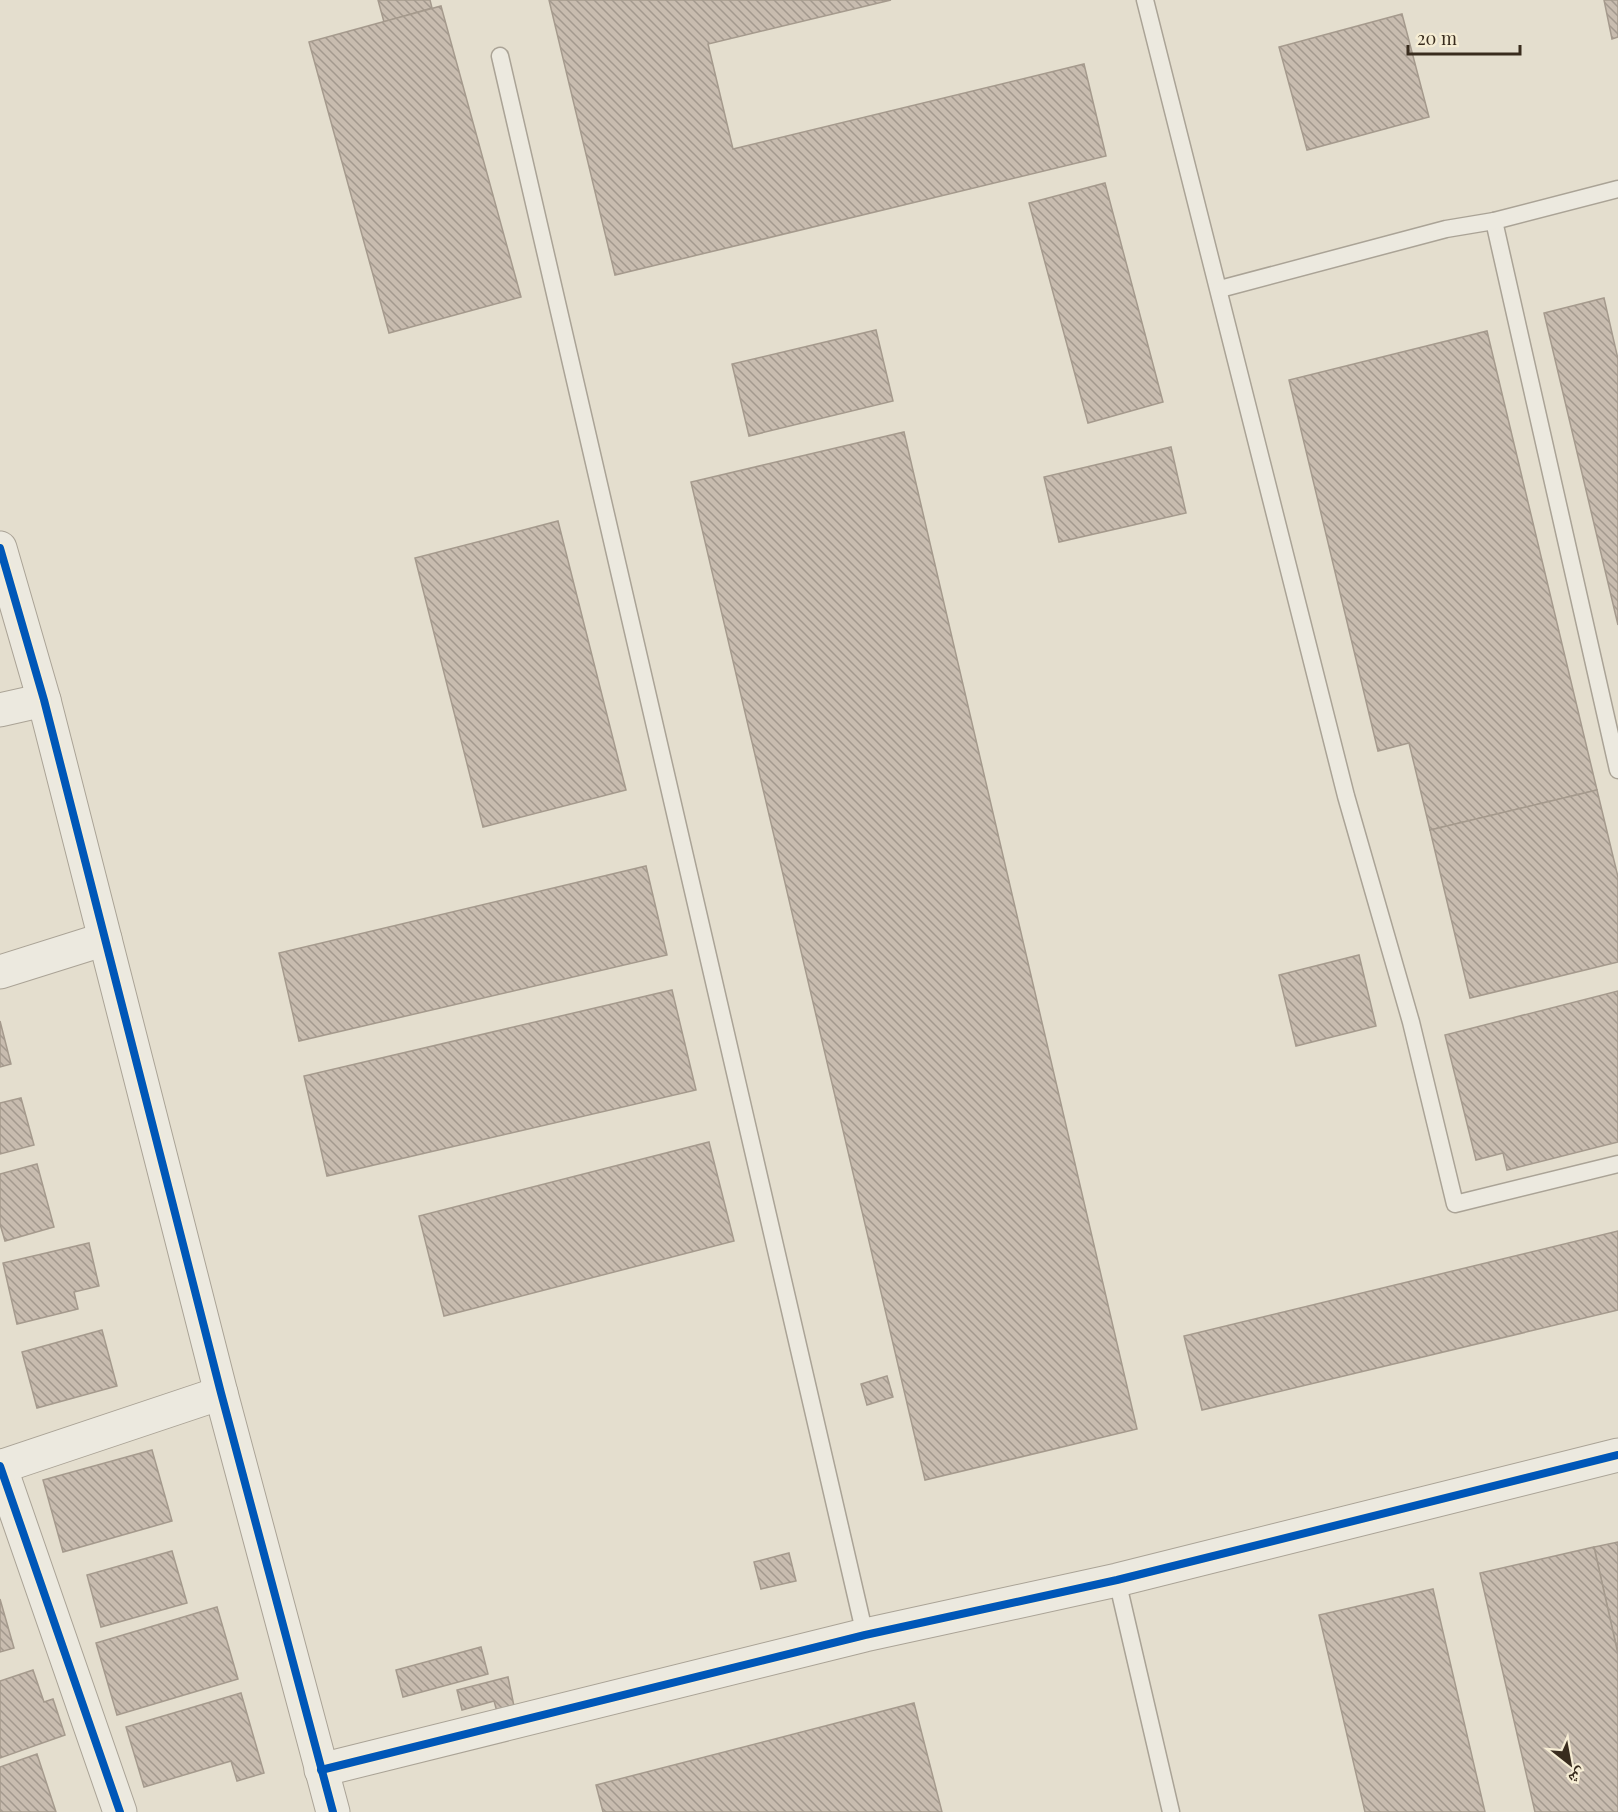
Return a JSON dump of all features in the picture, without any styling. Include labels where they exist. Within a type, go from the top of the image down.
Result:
[{"type":"street","points":[[0,548],[44,700],[221,1393],[333,1812]]},
{"type":"street","points":[[0,710],[44,700]]},
{"type":"street","points":[[0,972],[105,939]]},
{"type":"street","points":[[120,1812],[0,1467],[221,1393]]},
{"type":"street","points":[[321,1770],[865,1635],[1117,1580],[1618,1455]]},
{"type":"lane","points":[[1145,0],[1220,289],[1346,796],[1411,1022],[1455,1204],[1618,1164]]},
{"type":"lane","points":[[500,56],[865,1635]]},
{"type":"lane","points":[[1220,289],[1446,229],[1494,221],[1618,189]]},
{"type":"lane","points":[[1494,221],[1598,692],[1618,770]]},
{"type":"lane","points":[[1117,1580],[1171,1812]]},
{"type":"building","points":[[378,0],[430,0],[432,8],[384,22]]},
{"type":"building","points":[[549,0],[891,0],[708,44],[733,149],[1084,64],[1106,156],[615,275]]},
{"type":"building","points":[[1604,0],[1618,0],[1618,37],[1612,39]]},
{"type":"building","points":[[441,6],[521,297],[389,333],[309,42]]},
{"type":"building","points":[[1402,14],[1429,117],[1307,150],[1279,47]]},
{"type":"building","points":[[1105,183],[1163,402],[1088,423],[1029,203]]},
{"type":"building","points":[[1604,298],[1618,359],[1618,625],[1544,313]]},
{"type":"building","points":[[876,330],[893,401],[749,436],[732,364]]},
{"type":"building","points":[[1487,331],[1597,790],[1430,830],[1409,743],[1378,751],[1289,380]]},
{"type":"building","points":[[904,432],[1137,1429],[925,1480],[691,482]]},
{"type":"building","points":[[1171,447],[1186,513],[1059,542],[1044,477]]},
{"type":"building","points":[[558,521],[626,790],[483,827],[415,558]]},
{"type":"building","points":[[1597,790],[1618,877],[1618,962],[1470,998],[1430,830]]},
{"type":"building","points":[[646,866],[667,955],[299,1041],[279,953]]},
{"type":"building","points":[[1359,955],[1376,1026],[1296,1046],[1279,975]]},
{"type":"building","points":[[672,990],[696,1090],[327,1176],[304,1076]]},
{"type":"building","points":[[1618,991],[1618,1142],[1507,1170],[1503,1153],[1476,1160],[1445,1035]]},
{"type":"building","points":[[0,1021],[11,1064],[0,1067]]},
{"type":"building","points":[[21,1098],[34,1145],[0,1154],[0,1103]]},
{"type":"building","points":[[709,1142],[734,1241],[444,1316],[419,1216]]},
{"type":"building","points":[[37,1164],[54,1227],[5,1241],[0,1224],[0,1174]]},
{"type":"building","points":[[1618,1231],[1618,1310],[1202,1410],[1184,1336]]},
{"type":"building","points":[[89,1243],[99,1286],[74,1292],[78,1309],[17,1324],[3,1263]]},
{"type":"building","points":[[102,1330],[117,1386],[37,1408],[22,1352]]},
{"type":"building","points":[[887,1376],[893,1397],[867,1405],[861,1384]]},
{"type":"building","points":[[152,1450],[172,1521],[63,1552],[43,1480]]},
{"type":"building","points":[[1618,1542],[1618,1654],[1594,1547]]},
{"type":"building","points":[[1594,1547],[1618,1654],[1618,1812],[1535,1812],[1480,1573]]},
{"type":"building","points":[[172,1551],[187,1603],[101,1627],[87,1575]]},
{"type":"building","points":[[789,1553],[796,1581],[761,1589],[754,1562]]},
{"type":"building","points":[[1433,1589],[1485,1812],[1365,1812],[1319,1615]]},
{"type":"building","points":[[0,1599],[14,1648],[0,1652]]},
{"type":"building","points":[[217,1607],[238,1679],[117,1715],[96,1643]]},
{"type":"building","points":[[481,1647],[488,1674],[403,1697],[396,1670]]},
{"type":"building","points":[[33,1670],[44,1702],[53,1699],[65,1735],[0,1758],[0,1681]]},
{"type":"building","points":[[508,1677],[515,1711],[498,1715],[494,1701],[462,1710],[457,1690]]},
{"type":"building","points":[[241,1693],[264,1773],[237,1781],[231,1761],[144,1787],[126,1727]]},
{"type":"building","points":[[914,1703],[942,1812],[603,1812],[596,1785]]},
{"type":"building","points":[[37,1754],[56,1812],[0,1812],[0,1767]]},
{"type":"cycle path","points":[[0,548],[44,700],[221,1393],[333,1812]]},
{"type":"cycle path","points":[[321,1770],[865,1635],[1117,1580],[1618,1455]]},
{"type":"cycle path","points":[[0,1466],[120,1812]]}]
